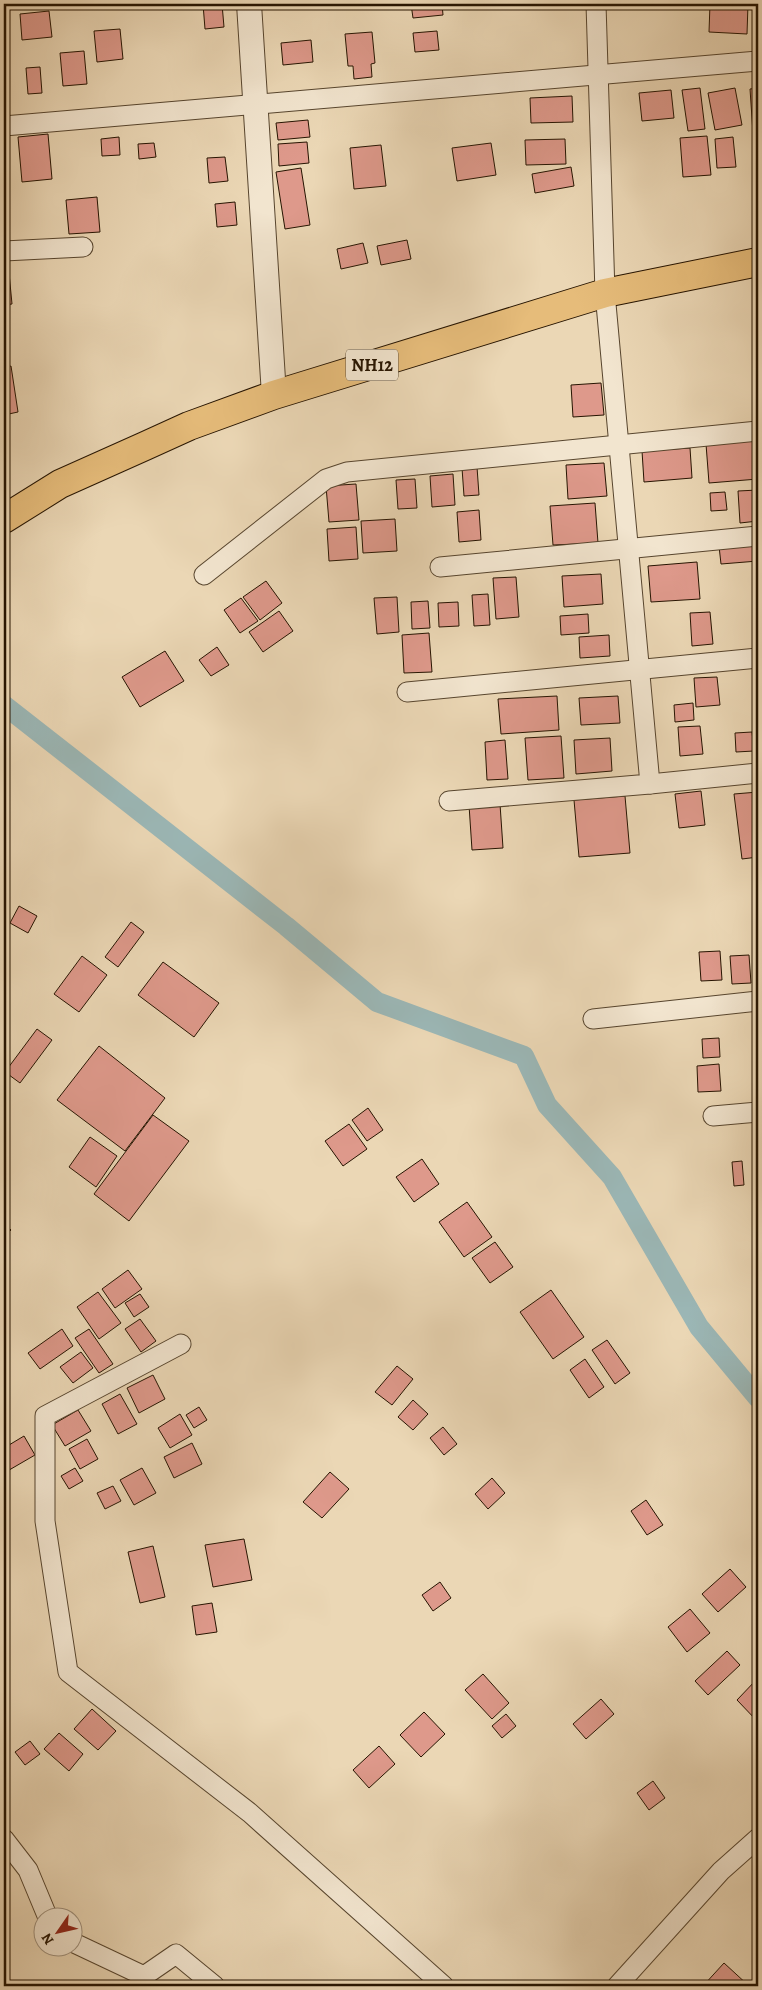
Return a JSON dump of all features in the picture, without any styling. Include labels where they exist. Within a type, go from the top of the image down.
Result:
[{"type":"highway","name":"NH12","points":[[4,519],[60,484],[189,426],[274,396],[605,293],[758,262]]},
{"type":"street","points":[[249,4],[274,396]]},
{"type":"street","points":[[596,4],[605,293],[641,667],[650,784]]},
{"type":"street","points":[[4,126],[758,61]]},
{"type":"street","points":[[4,251],[83,247]]},
{"type":"street","points":[[204,574],[326,479],[347,472],[758,431]]},
{"type":"street","points":[[440,567],[758,536]]},
{"type":"street","points":[[407,692],[641,667],[758,658]]},
{"type":"street","points":[[449,800],[650,784],[758,773]]},
{"type":"street","points":[[593,1019],[758,1001]]},
{"type":"street","points":[[713,1116],[758,1112]]},
{"type":"street","points":[[181,1344],[45,1416],[45,1521],[68,1672],[250,1813],[444,1986]]},
{"type":"street","points":[[617,1986],[721,1870],[758,1838]]},
{"type":"street","points":[[4,1840],[28,1870],[44,1908]]},
{"type":"street","points":[[82,1947],[144,1976],[176,1954],[215,1986]]},
{"type":"building","points":[[203,4],[222,4],[224,27],[205,29]]},
{"type":"building","points":[[273,4],[301,4],[301,5],[273,7]]},
{"type":"building","points":[[411,4],[442,4],[443,15],[413,18]]},
{"type":"building","points":[[710,4],[748,4],[747,34],[709,32]]},
{"type":"building","points":[[49,11],[52,37],[22,40],[20,14]]},
{"type":"building","points":[[120,29],[123,59],[97,62],[94,31]]},
{"type":"building","points":[[437,31],[439,50],[415,52],[413,33]]},
{"type":"building","points":[[372,32],[375,63],[371,64],[372,77],[354,79],[353,66],[348,66],[345,34]]},
{"type":"building","points":[[311,40],[313,62],[283,65],[281,43]]},
{"type":"building","points":[[84,51],[87,84],[63,86],[60,53]]},
{"type":"building","points":[[40,67],[42,93],[28,94],[26,68]]},
{"type":"building","points":[[700,88],[705,129],[688,131],[682,90]]},
{"type":"building","points":[[735,88],[742,125],[715,130],[708,93]]},
{"type":"building","points":[[758,88],[758,133],[753,133],[750,89]]},
{"type":"building","points":[[671,90],[674,118],[642,121],[639,93]]},
{"type":"building","points":[[572,96],[573,122],[531,123],[530,98]]},
{"type":"building","points":[[308,120],[310,137],[278,140],[276,123]]},
{"type":"building","points":[[48,134],[52,179],[22,182],[18,137]]},
{"type":"building","points":[[707,136],[711,175],[683,177],[680,138]]},
{"type":"building","points":[[119,137],[120,155],[102,156],[101,139]]},
{"type":"building","points":[[733,137],[736,167],[717,168],[715,139]]},
{"type":"building","points":[[565,139],[566,164],[526,165],[525,140]]},
{"type":"building","points":[[307,142],[309,163],[279,166],[278,144]]},
{"type":"building","points":[[154,143],[156,157],[139,159],[138,144]]},
{"type":"building","points":[[491,143],[496,175],[457,181],[452,148]]},
{"type":"building","points":[[381,145],[386,186],[354,189],[350,148]]},
{"type":"building","points":[[225,157],[228,181],[209,183],[207,158]]},
{"type":"building","points":[[571,167],[574,186],[535,193],[532,174]]},
{"type":"building","points":[[301,168],[310,225],[285,229],[276,172]]},
{"type":"building","points":[[97,197],[100,232],[69,234],[66,200]]},
{"type":"building","points":[[235,202],[237,225],[217,227],[215,204]]},
{"type":"building","points":[[407,240],[411,259],[381,265],[377,246]]},
{"type":"building","points":[[363,243],[368,263],[341,269],[337,249]]},
{"type":"building","points":[[4,273],[9,273],[12,304],[4,305]]},
{"type":"building","points":[[11,366],[18,412],[4,415],[4,368]]},
{"type":"building","points":[[601,383],[604,415],[573,417],[571,385]]},
{"type":"building","points":[[758,440],[758,479],[709,483],[706,444]]},
{"type":"building","points":[[690,448],[692,478],[644,482],[642,451]]},
{"type":"building","points":[[604,463],[607,496],[568,499],[566,465]]},
{"type":"building","points":[[477,467],[479,495],[464,496],[462,468]]},
{"type":"building","points":[[453,474],[455,505],[432,507],[430,476]]},
{"type":"building","points":[[415,479],[417,508],[398,509],[396,480]]},
{"type":"building","points":[[356,484],[359,520],[329,522],[326,486]]},
{"type":"building","points":[[758,490],[758,521],[740,523],[738,491]]},
{"type":"building","points":[[725,492],[727,510],[711,511],[710,493]]},
{"type":"building","points":[[595,503],[598,543],[553,545],[550,506]]},
{"type":"building","points":[[479,510],[481,540],[459,542],[457,512]]},
{"type":"building","points":[[395,519],[397,551],[363,553],[361,521]]},
{"type":"building","points":[[356,527],[358,559],[329,561],[327,529]]},
{"type":"building","points":[[758,543],[758,561],[721,564],[719,546]]},
{"type":"building","points":[[697,562],[700,599],[651,602],[648,566]]},
{"type":"building","points":[[601,574],[603,604],[564,607],[562,576]]},
{"type":"building","points":[[516,577],[519,617],[496,619],[493,578]]},
{"type":"building","points":[[266,581],[282,603],[260,620],[243,597]]},
{"type":"building","points":[[488,594],[490,625],[474,626],[472,595]]},
{"type":"building","points":[[397,597],[399,632],[377,634],[374,598]]},
{"type":"building","points":[[241,598],[258,621],[240,633],[224,610]]},
{"type":"building","points":[[428,601],[430,628],[412,629],[411,602]]},
{"type":"building","points":[[458,602],[459,626],[439,627],[438,603]]},
{"type":"building","points":[[279,611],[293,631],[263,652],[249,632]]},
{"type":"building","points":[[710,612],[713,644],[692,646],[690,613]]},
{"type":"building","points":[[588,614],[589,633],[561,635],[560,616]]},
{"type":"building","points":[[429,633],[432,672],[404,673],[402,635]]},
{"type":"building","points":[[609,635],[610,656],[580,658],[579,637]]},
{"type":"building","points":[[217,647],[229,665],[211,676],[199,660]]},
{"type":"building","points":[[165,651],[184,681],[140,707],[122,677]]},
{"type":"building","points":[[717,677],[720,705],[696,707],[694,678]]},
{"type":"building","points":[[557,696],[559,730],[501,734],[498,699]]},
{"type":"building","points":[[618,696],[620,723],[581,725],[579,698]]},
{"type":"building","points":[[693,703],[694,720],[675,722],[674,705]]},
{"type":"building","points":[[700,726],[703,754],[680,756],[678,727]]},
{"type":"building","points":[[752,732],[754,751],[736,752],[735,733]]},
{"type":"building","points":[[561,736],[564,778],[528,780],[525,738]]},
{"type":"building","points":[[610,738],[612,771],[576,774],[574,740]]},
{"type":"building","points":[[505,740],[508,779],[487,780],[485,742]]},
{"type":"building","points":[[701,791],[705,825],[679,828],[675,794]]},
{"type":"building","points":[[758,792],[758,857],[742,859],[734,794]]},
{"type":"building","points":[[625,796],[630,853],[579,857],[574,800]]},
{"type":"building","points":[[500,804],[503,848],[472,850],[469,805]]},
{"type":"building","points":[[19,906],[37,916],[28,933],[10,923]]},
{"type":"building","points":[[131,922],[144,932],[118,967],[105,957]]},
{"type":"building","points":[[758,943],[758,984],[755,944]]},
{"type":"building","points":[[720,951],[722,980],[701,981],[699,952]]},
{"type":"building","points":[[749,955],[751,983],[732,984],[730,956]]},
{"type":"building","points":[[82,956],[107,975],[79,1012],[54,994]]},
{"type":"building","points":[[163,962],[219,1003],[194,1037],[138,995]]},
{"type":"building","points":[[37,1029],[52,1040],[20,1083],[5,1072]]},
{"type":"building","points":[[719,1038],[720,1057],[703,1058],[702,1039]]},
{"type":"building","points":[[99,1046],[165,1098],[125,1151],[57,1100]]},
{"type":"building","points":[[719,1064],[721,1091],[698,1092],[697,1066]]},
{"type":"building","points":[[368,1108],[383,1130],[367,1141],[352,1120]]},
{"type":"building","points":[[153,1115],[189,1141],[129,1221],[94,1194]]},
{"type":"building","points":[[349,1124],[367,1149],[343,1166],[325,1141]]},
{"type":"building","points":[[90,1137],[117,1156],[96,1187],[69,1167]]},
{"type":"building","points":[[422,1159],[439,1184],[414,1202],[396,1177]]},
{"type":"building","points":[[742,1161],[744,1185],[734,1186],[732,1162]]},
{"type":"building","points":[[467,1202],[492,1237],[464,1257],[439,1222]]},
{"type":"building","points":[[4,1223],[11,1230],[4,1237]]},
{"type":"building","points":[[495,1242],[513,1267],[490,1283],[472,1258]]},
{"type":"building","points":[[128,1270],[142,1289],[115,1308],[102,1289]]},
{"type":"building","points":[[551,1290],[584,1337],[553,1359],[520,1312]]},
{"type":"building","points":[[98,1292],[121,1323],[99,1339],[77,1307]]},
{"type":"building","points":[[140,1294],[149,1307],[134,1317],[125,1303]]},
{"type":"building","points":[[140,1319],[156,1341],[141,1352],[125,1329]]},
{"type":"building","points":[[62,1329],[73,1346],[40,1369],[28,1353]]},
{"type":"building","points":[[89,1329],[113,1364],[99,1373],[75,1338]]},
{"type":"building","points":[[607,1340],[630,1373],[615,1384],[592,1350]]},
{"type":"building","points":[[81,1352],[93,1368],[73,1383],[60,1367]]},
{"type":"building","points":[[585,1359],[604,1387],[589,1398],[570,1370]]},
{"type":"building","points":[[397,1366],[413,1379],[392,1405],[375,1392]]},
{"type":"building","points":[[153,1375],[165,1399],[139,1413],[127,1388]]},
{"type":"building","points":[[120,1394],[137,1424],[118,1434],[102,1404]]},
{"type":"building","points":[[413,1400],[428,1414],[413,1430],[398,1417]]},
{"type":"building","points":[[199,1407],[207,1420],[194,1428],[186,1415]]},
{"type":"building","points":[[78,1410],[91,1431],[65,1446],[52,1425]]},
{"type":"building","points":[[180,1414],[192,1435],[170,1448],[158,1428]]},
{"type":"building","points":[[443,1427],[457,1444],[444,1455],[430,1438]]},
{"type":"building","points":[[24,1436],[35,1455],[4,1473],[4,1448]]},
{"type":"building","points":[[87,1439],[98,1459],[80,1469],[69,1449]]},
{"type":"building","points":[[192,1443],[202,1464],[174,1478],[164,1457]]},
{"type":"building","points":[[75,1468],[83,1481],[69,1489],[61,1476]]},
{"type":"building","points":[[142,1468],[156,1493],[134,1505],[120,1480]]},
{"type":"building","points":[[330,1472],[349,1489],[322,1518],[303,1502]]},
{"type":"building","points":[[492,1478],[505,1493],[488,1509],[475,1494]]},
{"type":"building","points":[[113,1486],[121,1501],[105,1509],[97,1493]]},
{"type":"building","points":[[646,1500],[663,1525],[647,1535],[631,1511]]},
{"type":"building","points":[[244,1539],[252,1580],[213,1587],[205,1545]]},
{"type":"building","points":[[153,1546],[165,1597],[140,1603],[128,1552]]},
{"type":"building","points":[[730,1569],[746,1587],[718,1612],[702,1594]]},
{"type":"building","points":[[440,1582],[451,1598],[433,1611],[422,1595]]},
{"type":"building","points":[[212,1603],[217,1632],[196,1635],[192,1606]]},
{"type":"building","points":[[690,1609],[710,1633],[687,1652],[668,1627]]},
{"type":"building","points":[[727,1651],[740,1665],[708,1695],[695,1681]]},
{"type":"building","points":[[483,1674],[509,1703],[492,1719],[465,1690]]},
{"type":"building","points":[[758,1680],[758,1722],[737,1700]]},
{"type":"building","points":[[601,1699],[614,1714],[586,1739],[573,1724]]},
{"type":"building","points":[[92,1709],[116,1731],[98,1750],[74,1729]]},
{"type":"building","points":[[424,1712],[445,1734],[421,1757],[400,1735]]},
{"type":"building","points":[[506,1714],[516,1726],[502,1738],[492,1726]]},
{"type":"building","points":[[59,1733],[83,1754],[69,1771],[44,1749]]},
{"type":"building","points":[[30,1741],[40,1754],[25,1765],[15,1752]]},
{"type":"building","points":[[379,1746],[395,1764],[369,1788],[353,1770]]},
{"type":"building","points":[[653,1781],[665,1798],[649,1810],[637,1793]]},
{"type":"building","points":[[724,1963],[749,1986],[703,1986]]},
{"type":"waterway","points":[[4,705],[286,926],[377,1002],[524,1056],[547,1105],[612,1177],[699,1327],[758,1398]]}]
